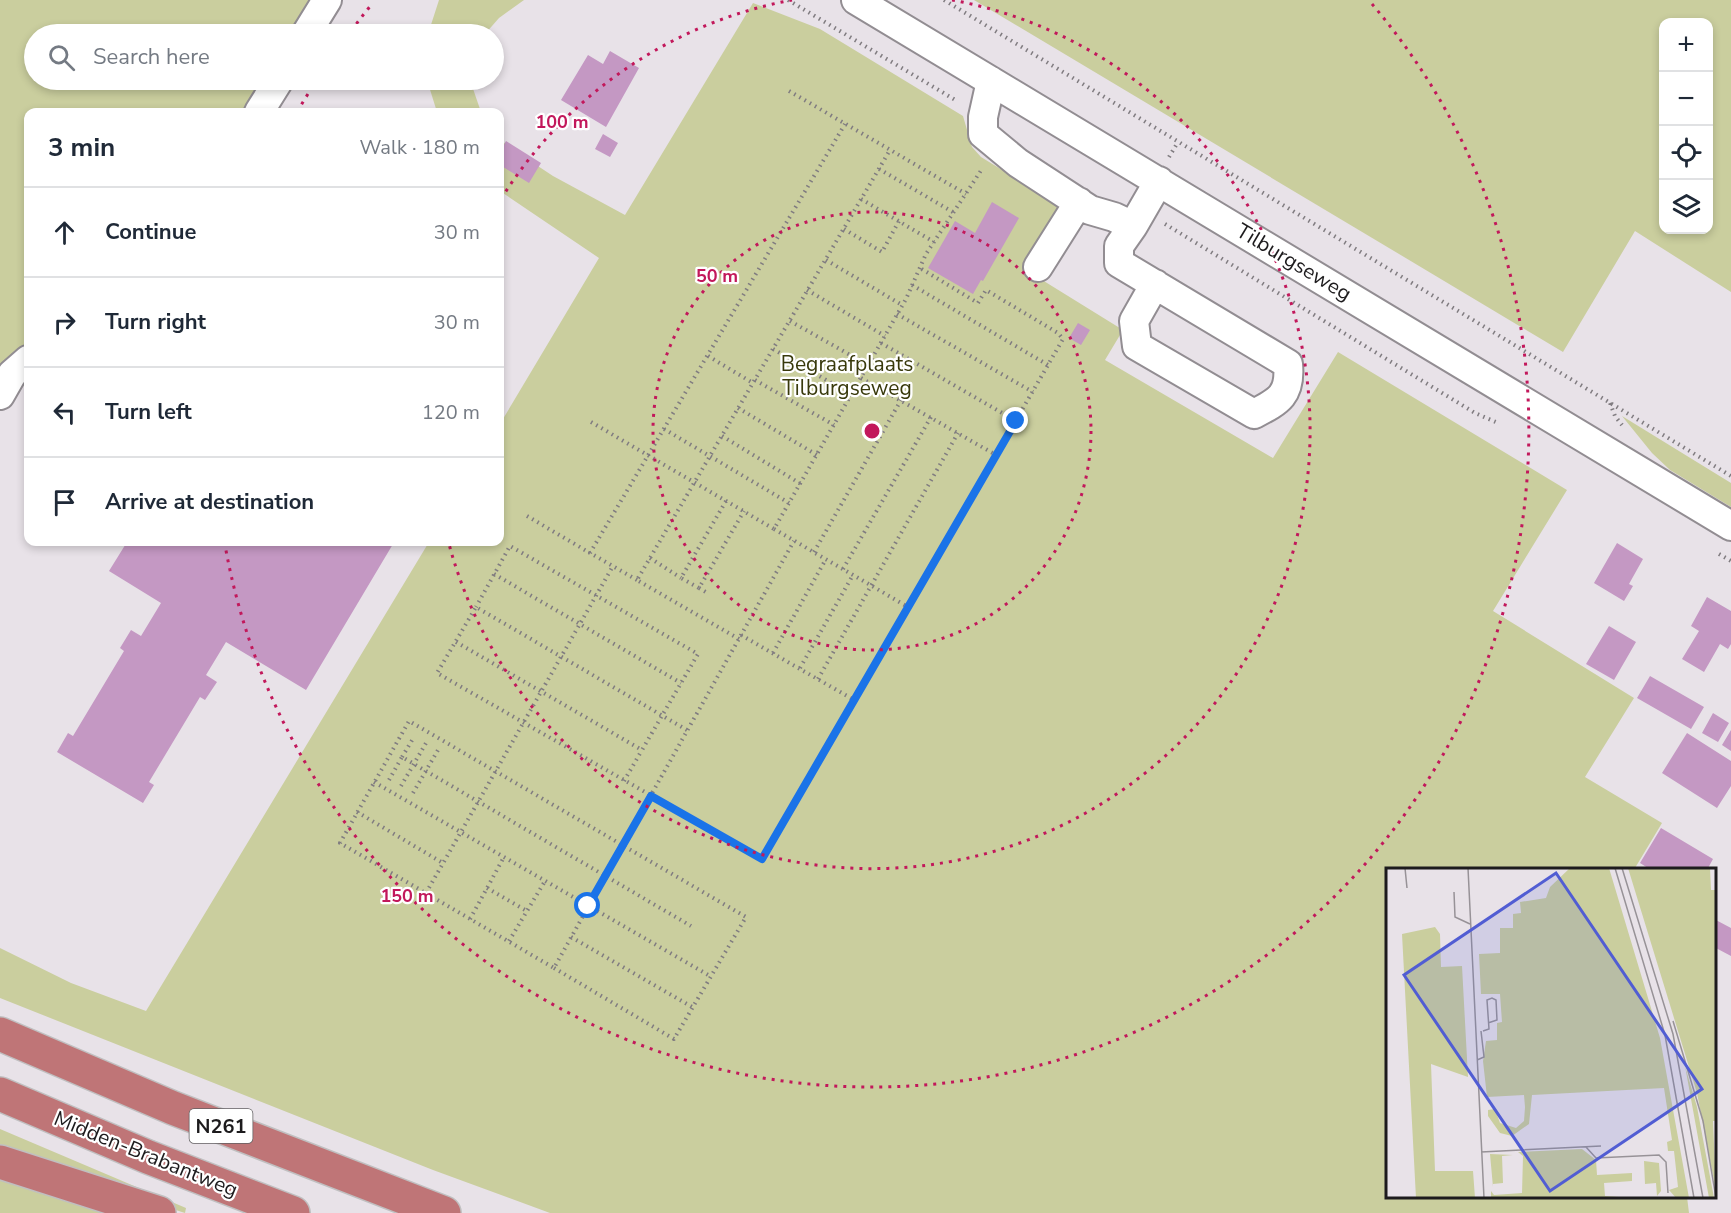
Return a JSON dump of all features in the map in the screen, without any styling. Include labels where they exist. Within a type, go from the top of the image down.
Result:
[{"type":"highway","name":"N261","points":[[0,1034],[173,1108],[444,1213]]},
{"type":"highway","name":"Midden-Brabantweg","points":[[0,1094],[148,1157],[292,1213]]},
{"type":"highway","points":[[0,1162],[159,1213]]},
{"type":"street","points":[[312,24],[327,0]]},
{"type":"street","name":"Tilburgseweg","points":[[856,0],[1731,526]]},
{"type":"street","points":[[991,81],[983,117],[983,134],[1018,163],[1090,210],[1114,217],[1133,226]]},
{"type":"street","points":[[262,108],[273,90]]},
{"type":"street","points":[[1155,284],[1134,321],[1137,346],[1254,414],[1279,401],[1290,380],[1288,364],[1119,262],[1119,246],[1158,181]]},
{"type":"street","points":[[1038,267],[1078,202]]},
{"type":"street","points":[[0,395],[12,374],[24,364]]},
{"type":"path","name":"Tilburgseweg","points":[[944,0],[1731,476]]},
{"type":"path","points":[[789,91],[966,194]]},
{"type":"path","points":[[590,553],[846,124]]},
{"type":"path","points":[[774,529],[885,336],[934,242],[998,146]]},
{"type":"path","points":[[637,580],[890,150]]},
{"type":"path","points":[[879,169],[953,212]]},
{"type":"path","points":[[861,199],[934,242]]},
{"type":"path","points":[[844,229],[882,252],[899,221]]},
{"type":"path","points":[[826,260],[902,305]]},
{"type":"path","points":[[624,781],[698,654],[510,546],[437,673],[624,781],[762,859],[1063,339],[1058,333],[986,290],[978,303],[920,268]]},
{"type":"path","points":[[912,285],[1048,365]]},
{"type":"path","points":[[807,290],[885,336]]},
{"type":"path","points":[[897,314],[1033,392]]},
{"type":"path","points":[[790,321],[868,365]]},
{"type":"path","points":[[881,343],[1016,421]]},
{"type":"path","points":[[773,349],[852,395]]},
{"type":"path","points":[[708,356],[834,425]]},
{"type":"path","points":[[861,378],[996,455]]},
{"type":"path","points":[[814,552],[901,400]]},
{"type":"path","points":[[738,408],[817,455]]},
{"type":"path","points":[[843,569],[931,417]]},
{"type":"path","points":[[591,422],[908,607]]},
{"type":"path","points":[[664,429],[789,503]]},
{"type":"path","points":[[818,679],[958,433]]},
{"type":"path","points":[[722,436],[801,484]]},
{"type":"path","points":[[681,578],[726,501]]},
{"type":"path","points":[[699,588],[744,511]]},
{"type":"path","points":[[527,516],[637,580],[773,653],[854,700]]},
{"type":"path","points":[[554,968],[794,541]]},
{"type":"path","points":[[650,558],[709,594]]},
{"type":"path","points":[[773,653],[826,559]]},
{"type":"path","points":[[426,894],[613,566]]},
{"type":"path","points":[[494,574],[681,683]]},
{"type":"path","points":[[800,668],[853,575]]},
{"type":"path","points":[[476,607],[687,730]]},
{"type":"path","points":[[456,642],[642,750]]},
{"type":"path","points":[[409,721],[746,917],[674,1039],[340,843],[374,782],[409,721]]},
{"type":"path","points":[[389,780],[414,737]]},
{"type":"path","points":[[401,786],[426,743]]},
{"type":"path","points":[[413,793],[438,750]]},
{"type":"path","points":[[402,758],[691,926]]},
{"type":"path","points":[[374,782],[710,976]]},
{"type":"path","points":[[357,812],[444,863]]},
{"type":"path","points":[[470,919],[504,857]]},
{"type":"path","points":[[509,941],[545,881]]},
{"type":"path","points":[[487,888],[527,911]]},
{"type":"path","points":[[572,937],[692,1007]]},
{"type":"green space","points":[[0,0],[314,0],[299,24],[24,24],[24,90],[260,90],[248,108],[24,108],[24,350],[0,371]]},
{"type":"green space","points":[[439,0],[524,0],[494,24],[431,24]]},
{"type":"green space","points":[[974,0],[1731,0],[1731,292],[1635,231],[1563,352]]},
{"type":"green space","name":"Begraafplaats Tilburgseweg","points":[[753,3],[820,29],[963,116],[972,147],[981,157],[1062,207],[1026,270],[1123,330],[1105,360],[1273,458],[1338,352],[1567,490],[1493,611],[1634,698],[1585,777],[1662,823],[1635,868],[1386,868],[1386,1198],[1687,1198],[1689,1213],[550,1213],[433,1170],[0,998],[0,948],[71,983],[146,1011],[427,546],[504,546],[504,417],[599,258],[504,194],[504,142],[553,176],[625,215]]},
{"type":"green space","points":[[430,90],[473,90],[480,108],[436,108]]},
{"type":"green space","points":[[1622,416],[1731,483],[1731,507],[1670,470],[1652,453]]},
{"type":"green space","points":[[0,1129],[186,1208],[185,1213],[0,1153]]},
{"type":"green space","points":[[0,1174],[126,1213],[0,1213]]},
{"type":"building","points":[[610,51],[639,68],[606,127],[561,100],[588,55],[603,64]]},
{"type":"building","points":[[603,134],[618,143],[610,157],[595,149]]},
{"type":"building","points":[[506,141],[541,163],[529,183],[504,167]]},
{"type":"building","points":[[992,202],[1019,218],[983,281],[981,280],[973,294],[928,268],[955,221],[975,233]]},
{"type":"building","points":[[1078,323],[1090,330],[1081,345],[1069,338]]},
{"type":"building","points":[[1617,543],[1643,559],[1629,584],[1633,586],[1624,601],[1594,583]]},
{"type":"building","points":[[125,546],[392,546],[306,690],[226,642],[206,675],[217,682],[205,700],[200,697],[149,782],[154,785],[143,803],[57,752],[68,733],[73,736],[124,651],[120,648],[131,630],[141,636],[161,603],[109,571]]},
{"type":"building","points":[[1707,597],[1731,611],[1731,644],[1728,649],[1720,644],[1704,672],[1682,659],[1699,631],[1691,626]]},
{"type":"building","points":[[1609,626],[1636,642],[1614,680],[1586,664]]},
{"type":"building","points":[[1650,676],[1704,707],[1691,729],[1637,698]]},
{"type":"building","points":[[1713,713],[1729,723],[1718,742],[1702,733]]},
{"type":"building","points":[[1731,730],[1731,751],[1722,745]]},
{"type":"building","points":[[1687,733],[1731,761],[1731,786],[1717,808],[1662,773]]},
{"type":"building","points":[[1661,828],[1713,859],[1708,868],[1648,868],[1640,863]]},
{"type":"building","points":[[1716,920],[1731,928],[1731,956],[1716,948]]},
{"type":"route","points":[[588,906],[651,796],[762,859],[1016,421]]}]
